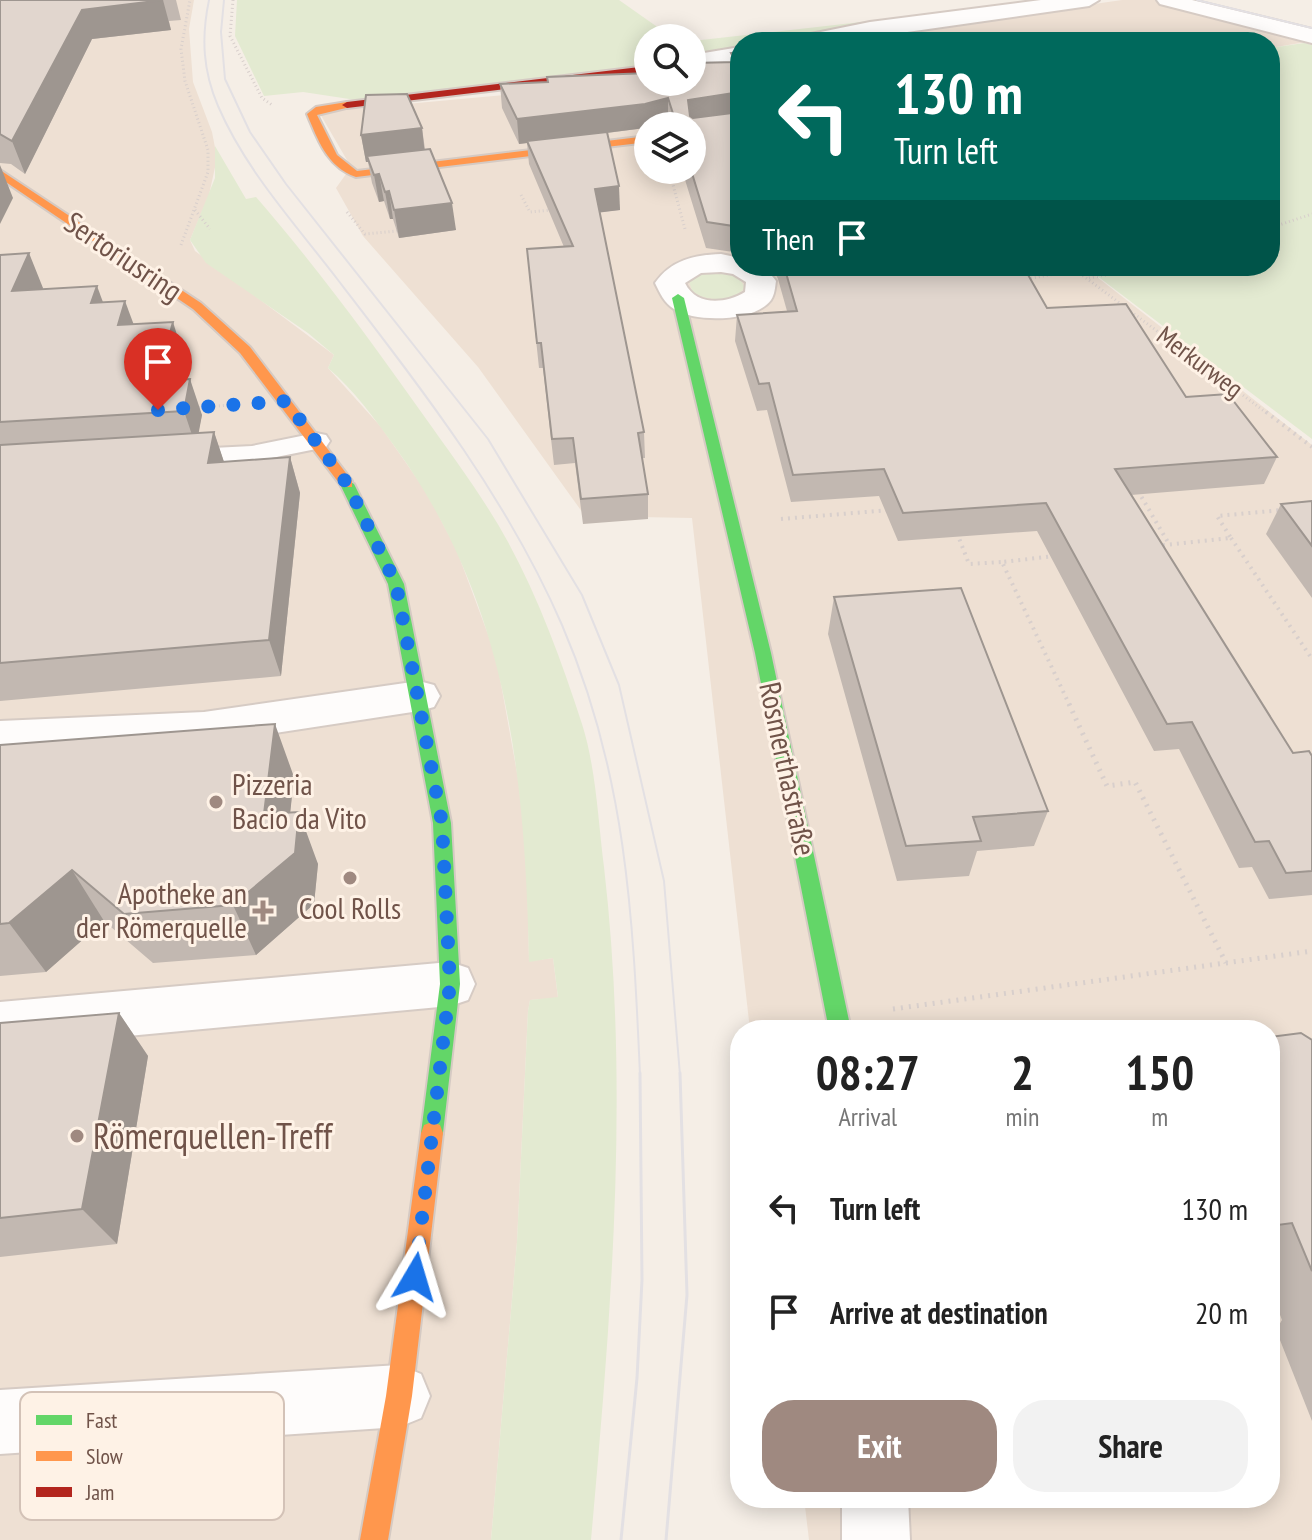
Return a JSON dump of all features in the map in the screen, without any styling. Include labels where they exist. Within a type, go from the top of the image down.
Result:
[{"type":"street","points":[[855,32],[1089,0]]},
{"type":"street","points":[[1167,0],[1312,36]]},
{"type":"street","points":[[706,60],[730,56]]},
{"type":"street","points":[[634,71],[335,106],[319,109],[312,114],[339,165],[346,173],[356,174],[634,141]]},
{"type":"street","name":"Sertoriusring","points":[[0,173],[197,306],[245,350],[348,485],[396,584],[442,823],[450,984],[399,1396],[374,1540]]},
{"type":"street","name":"Rosmerthastraße","points":[[678,298],[706,424],[733,522],[839,1020]]},
{"type":"street","points":[[0,737],[204,728],[419,696]]},
{"type":"street","points":[[0,1025],[450,984]]},
{"type":"street","points":[[284,1403],[399,1396]]},
{"type":"street","points":[[0,1422],[20,1421]]},
{"type":"street","points":[[875,1508],[876,1540]]},
{"type":"lane","points":[[142,461],[252,454],[316,441]]},
{"type":"path","points":[[181,245],[208,172],[208,150],[185,81],[181,49],[190,0]]},
{"type":"path","points":[[233,0],[230,27],[233,43]]},
{"type":"path","points":[[673,184],[684,227]]},
{"type":"path","points":[[195,210],[210,229]]},
{"type":"path","points":[[1280,225],[1312,214]]},
{"type":"path","points":[[1014,280],[1051,276]]},
{"type":"path","name":"Merkurweg","points":[[1085,276],[1312,447]]},
{"type":"path","points":[[1088,278],[1099,276]]},
{"type":"path","points":[[190,408],[286,401]]},
{"type":"path","points":[[1130,478],[1169,544]]},
{"type":"path","points":[[1296,509],[1217,516],[1312,659]]},
{"type":"path","points":[[733,522],[896,510]]},
{"type":"path","points":[[951,520],[969,564],[1063,555]]},
{"type":"path","points":[[1154,546],[1231,538]]},
{"type":"path","points":[[1002,562],[1107,786],[1135,782],[1226,963]]},
{"type":"path","points":[[859,1020],[1312,951]]},
{"type":"shaded area","points":[[0,0],[194,0],[189,29],[193,82],[212,132],[217,158],[209,195],[190,240],[195,251],[334,355],[328,368],[381,427],[427,493],[457,551],[496,656],[519,784],[527,863],[529,961],[553,958],[558,998],[530,1000],[528,1011],[517,1242],[491,1540],[0,1540]]},
{"type":"shaded area","points":[[1122,0],[1158,0],[1278,32],[900,32]]},
{"type":"shaded area","points":[[1280,32],[1312,41],[1280,46]]},
{"type":"shaded area","points":[[730,65],[730,276],[1096,276],[1312,445],[1312,1540],[809,1540],[805,1508],[1280,1508],[1280,1020],[749,1020],[692,518],[585,516],[478,367],[363,236],[336,188],[351,167],[319,112],[634,83],[634,96],[706,96],[706,76]]},
{"type":"green space","points":[[237,0],[619,0],[653,24],[634,24],[634,67],[356,100],[303,92],[264,96],[235,36]]},
{"type":"green space","points":[[870,21],[844,32],[772,32]]},
{"type":"green space","points":[[730,37],[730,52],[706,56],[706,39]]},
{"type":"green space","points":[[1312,45],[1312,439],[1097,276],[1280,276],[1280,47]]},
{"type":"green space","points":[[215,146],[246,199],[256,197],[322,277],[489,510],[540,608],[587,741],[596,794],[612,951],[617,1119],[611,1288],[591,1540],[491,1540],[517,1242],[528,1011],[530,1000],[558,997],[553,958],[529,962],[522,824],[515,758],[503,692],[486,629],[463,567],[433,506],[372,416],[328,368],[334,355],[308,333],[206,263],[190,240],[215,178]]},
{"type":"green space","points":[[716,271],[739,277],[743,290],[731,297],[718,299],[698,295],[692,291],[689,281],[699,274]]},
{"type":"building","points":[[0,0],[163,0],[82,10],[12,141],[0,134]]},
{"type":"building","points":[[730,62],[730,94],[688,100],[690,112],[672,112],[668,98],[645,104],[517,119],[500,84],[548,82],[547,77],[634,74],[634,96],[706,96],[706,63]]},
{"type":"building","points":[[407,94],[422,128],[361,135],[366,95]]},
{"type":"building","points":[[730,113],[730,225],[707,222],[695,184],[706,184],[706,116]]},
{"type":"building","points":[[607,132],[619,186],[595,189],[644,432],[638,433],[648,494],[581,499],[573,438],[552,439],[527,249],[573,246],[527,141]]},
{"type":"building","points":[[430,149],[452,203],[394,210],[389,191],[385,192],[379,174],[374,175],[367,156]]},
{"type":"building","points":[[29,253],[12,291],[97,286],[91,303],[125,301],[118,325],[173,322],[157,381],[190,379],[184,411],[0,422],[0,255]]},
{"type":"building","points":[[787,276],[1029,276],[1047,308],[1126,304],[1186,397],[1228,394],[1277,457],[1115,469],[1293,753],[1309,751],[1312,756],[1312,871],[1286,873],[1269,841],[1255,842],[1192,722],[1167,724],[1046,503],[903,513],[884,469],[793,475],[769,383],[759,384],[737,315],[797,311]]},
{"type":"building","points":[[214,432],[208,463],[290,457],[269,640],[0,663],[0,445]]},
{"type":"building","points":[[1312,501],[1312,546],[1281,504]]},
{"type":"building","points":[[961,588],[1048,811],[973,817],[981,841],[906,846],[834,597]]},
{"type":"building","points":[[275,724],[264,814],[299,812],[295,853],[233,905],[124,914],[72,870],[9,923],[0,924],[0,745]]},
{"type":"building","points":[[119,1013],[82,1209],[0,1218],[0,1023]]},
{"type":"building","points":[[1301,1033],[1312,1040],[1312,1271],[1292,1223],[1280,1225],[1280,1036]]},
{"type":"tram line","points":[[209,0],[204,41],[206,67],[229,130],[273,197],[401,362],[461,446],[516,533],[562,625],[583,680],[613,790],[629,901],[640,1075]]},
{"type":"tram line","points":[[224,0],[221,32],[225,79],[250,132],[286,184],[488,439],[582,595],[619,685],[664,881],[680,1075]]},
{"type":"tram line","points":[[1197,0],[1312,28]]},
{"type":"tram line","points":[[621,1540],[637,1378],[642,1280],[640,1073]]},
{"type":"tram line","points":[[666,1540],[687,1295],[680,1073]]},
{"type":"traffic: fast","points":[[678,298],[763,653],[838,1020]]},
{"type":"traffic: fast","points":[[347,484],[396,584],[442,823],[450,984],[432,1133]]},
{"type":"traffic: slow","points":[[347,105],[319,109],[312,114],[333,157],[356,174],[634,141]]},
{"type":"traffic: slow","points":[[0,173],[197,306],[245,350],[347,484]]},
{"type":"traffic: slow","points":[[374,1540],[399,1396],[432,1133]]},
{"type":"traffic: jam","points":[[347,105],[634,71]]},
{"type":"place","name":"Pizzeria Bacio da Vito","points":[[216,802]]},
{"type":"place","name":"Cool Rolls","points":[[350,878]]},
{"type":"place","name":"Apotheke an der Römerquelle","points":[[263,911]]},
{"type":"place","name":"Römerquellen-Treff","points":[[77,1136]]},
{"type":"route","points":[[158,410],[286,401],[348,485],[396,584],[442,823],[450,984],[415,1277]]}]
